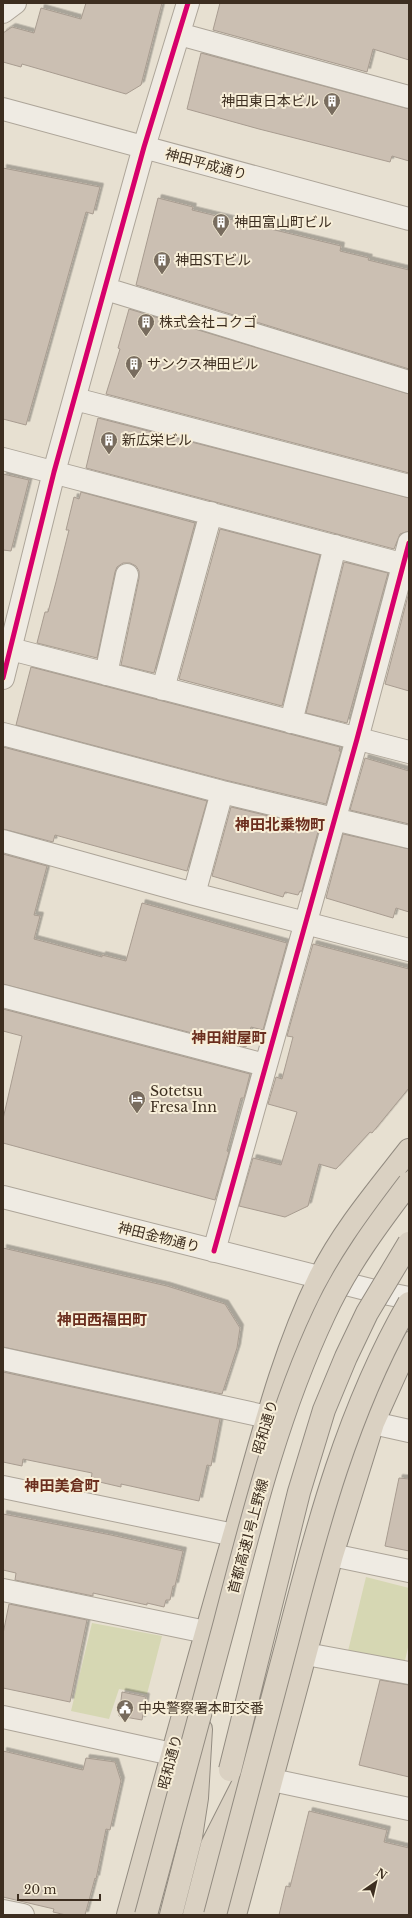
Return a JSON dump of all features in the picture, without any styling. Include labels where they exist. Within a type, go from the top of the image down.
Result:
[{"type":"highway","name":"昭和通り","points":[[128,1915],[206,1632],[268,1417],[294,1337],[320,1277],[359,1213],[409,1150]]},
{"type":"highway","name":"首都高速1号上野線","points":[[146,1915],[262,1481],[302,1364],[325,1314],[351,1265],[409,1183]]},
{"type":"highway","points":[[194,1915],[299,1492],[324,1410],[346,1357],[367,1313],[409,1243]]},
{"type":"highway","points":[[374,1292],[409,1254]]},
{"type":"highway","points":[[215,1915],[325,1500],[352,1423],[375,1368],[409,1303]]},
{"type":"highway","points":[[235,1915],[332,1555],[374,1423],[409,1343]]},
{"type":"highway","points":[[170,1915],[191,1837],[197,1798],[206,1632]]},
{"type":"highway","points":[[212,1844],[244,1782],[297,1687]]},
{"type":"street","points":[[3,12],[14,3]]},
{"type":"street","points":[[3,678],[7,648],[54,472],[106,290],[144,147],[188,3]]},
{"type":"street","points":[[179,34],[409,97]]},
{"type":"street","name":"神田平成通り","points":[[3,109],[409,219]]},
{"type":"street","points":[[106,290],[409,382]]},
{"type":"street","points":[[75,399],[409,486]]},
{"type":"street","points":[[3,459],[406,566]]},
{"type":"street","points":[[163,689],[211,514]]},
{"type":"street","points":[[214,1250],[406,566],[409,543]]},
{"type":"street","points":[[291,722],[335,546]]},
{"type":"street","points":[[106,674],[128,575]]},
{"type":"street","points":[[7,648],[409,752]]},
{"type":"street","points":[[3,734],[222,792],[409,837]]},
{"type":"street","points":[[194,894],[222,792]]},
{"type":"street","points":[[3,841],[194,894],[409,950]]},
{"type":"street","points":[[3,996],[265,1065]]},
{"type":"street","name":"神田金物通り","points":[[3,1197],[374,1292],[409,1298]]},
{"type":"street","points":[[3,1359],[268,1417]]},
{"type":"street","points":[[374,1423],[409,1431]]},
{"type":"street","points":[[3,1487],[234,1535]]},
{"type":"street","points":[[332,1555],[409,1572]]},
{"type":"street","points":[[3,1590],[206,1632]]},
{"type":"street","points":[[306,1654],[409,1673]]},
{"type":"street","points":[[3,1717],[172,1754]]},
{"type":"street","points":[[272,1780],[409,1809]]},
{"type":"street","points":[[3,1911],[23,1915]]},
{"type":"green space","points":[[366,1577],[409,1588],[409,1643],[404,1665],[348,1651]]},
{"type":"green space","points":[[92,1623],[162,1636],[147,1694],[119,1689],[109,1719],[71,1711]]},
{"type":"building","points":[[86,3],[162,3],[141,85],[126,94],[22,64],[21,67],[3,62],[3,33],[12,27],[34,33],[41,8],[81,19]]},
{"type":"building","points":[[220,3],[409,3],[409,60],[373,49],[367,72],[213,30]]},
{"type":"building","name":"神田東日本ビル","points":[[201,53],[409,109],[409,161],[392,156],[390,162],[187,109]]},
{"type":"building","points":[[3,168],[100,187],[93,214],[86,212],[26,425],[3,419]]},
{"type":"building","points":[[158,198],[193,207],[192,210],[341,246],[340,251],[369,258],[368,260],[409,270],[409,369],[136,285]]},
{"type":"building","points":[[129,309],[409,394],[409,473],[106,394],[120,349],[118,348]]},
{"type":"building","points":[[98,418],[409,498],[409,531],[400,534],[394,549],[86,468]]},
{"type":"building","points":[[3,474],[29,480],[11,551],[3,550]]},
{"type":"building","points":[[81,492],[195,523],[154,673],[121,665],[139,578],[139,571],[136,566],[130,563],[123,563],[117,567],[115,572],[97,658],[37,643],[45,612],[48,612],[56,582],[69,530],[66,530],[74,497],[79,499]]},
{"type":"building","points":[[220,529],[320,555],[282,706],[179,679]]},
{"type":"building","points":[[344,562],[388,573],[347,723],[306,713]]},
{"type":"building","points":[[409,592],[409,691],[385,684]]},
{"type":"building","points":[[31,667],[340,747],[339,751],[341,751],[326,804],[225,780],[16,725]]},
{"type":"building","points":[[3,747],[207,801],[187,871],[55,835],[53,842],[3,829]]},
{"type":"building","points":[[365,758],[409,771],[409,824],[350,810]]},
{"type":"building","points":[[231,807],[319,828],[302,891],[300,891],[298,895],[285,892],[283,897],[212,876]]},
{"type":"building","points":[[343,834],[409,849],[409,912],[396,908],[393,918],[326,898]]},
{"type":"building","points":[[3,854],[47,866],[34,915],[40,916],[34,939],[102,957],[102,955],[126,961],[142,903],[287,943],[263,1030],[251,1027],[246,1047],[3,984]]},
{"type":"building","points":[[313,944],[409,969],[409,1088],[372,1133],[370,1132],[336,1169],[319,1164],[308,1206],[285,1217],[239,1206],[253,1158],[281,1165],[297,1112],[268,1104],[276,1077],[282,1079],[293,1037],[287,1036]]},
{"type":"building","points":[[3,1009],[250,1074],[244,1098],[241,1098],[227,1151],[229,1152],[215,1200],[3,1143],[3,1119],[22,1036],[3,1031]]},
{"type":"building","points":[[3,1248],[167,1286],[225,1304],[240,1328],[237,1348],[222,1394],[3,1347]]},
{"type":"building","points":[[3,1372],[220,1419],[211,1466],[207,1465],[199,1501],[121,1484],[121,1487],[91,1480],[92,1473],[23,1459],[22,1466],[3,1462]]},
{"type":"building","points":[[399,1478],[409,1479],[409,1551],[385,1546]]},
{"type":"building","points":[[3,1514],[183,1551],[175,1586],[173,1586],[170,1600],[166,1600],[164,1607],[147,1603],[147,1605],[93,1593],[93,1596],[15,1580],[16,1573],[3,1570]]},
{"type":"building","points":[[9,1604],[87,1620],[70,1702],[3,1688],[3,1634]]},
{"type":"building","points":[[380,1680],[409,1685],[409,1777],[359,1765]]},
{"type":"building","points":[[122,1692],[146,1697],[142,1720],[119,1716]]},
{"type":"building","points":[[3,1751],[83,1770],[86,1758],[115,1762],[121,1781],[110,1830],[106,1829],[96,1879],[95,1878],[85,1915],[66,1915],[53,1912],[54,1909],[3,1897]]},
{"type":"building","points":[[309,1811],[387,1830],[384,1842],[409,1848],[409,1915],[279,1915],[286,1886],[290,1887]]},
{"type":"cycle path","points":[[3,678],[54,472],[144,147],[188,3]]},
{"type":"cycle path","points":[[214,1251],[357,739],[409,543]]},
{"type":"place","name":"神田東日本ビル","points":[[332,116]]},
{"type":"place","name":"神田富山町ビル","points":[[221,237]]},
{"type":"place","name":"神田STビル","points":[[162,275]]},
{"type":"place","name":"株式会社コクゴ","points":[[146,337]]},
{"type":"place","name":"サンクス神田ビル","points":[[134,379]]},
{"type":"place","name":"新広栄ビル","points":[[109,455]]},
{"type":"place","name":"Sotetsu Fresa Inn","points":[[137,1114]]},
{"type":"place","name":"中央警察署本町交番","points":[[125,1723]]},
{"type":"district","name":"神田北乗物町","points":[[280,824]]},
{"type":"district","name":"神田紺屋町","points":[[229,1037]]},
{"type":"district","name":"神田西福田町","points":[[102,1319]]},
{"type":"district","name":"神田美倉町","points":[[62,1485]]}]
